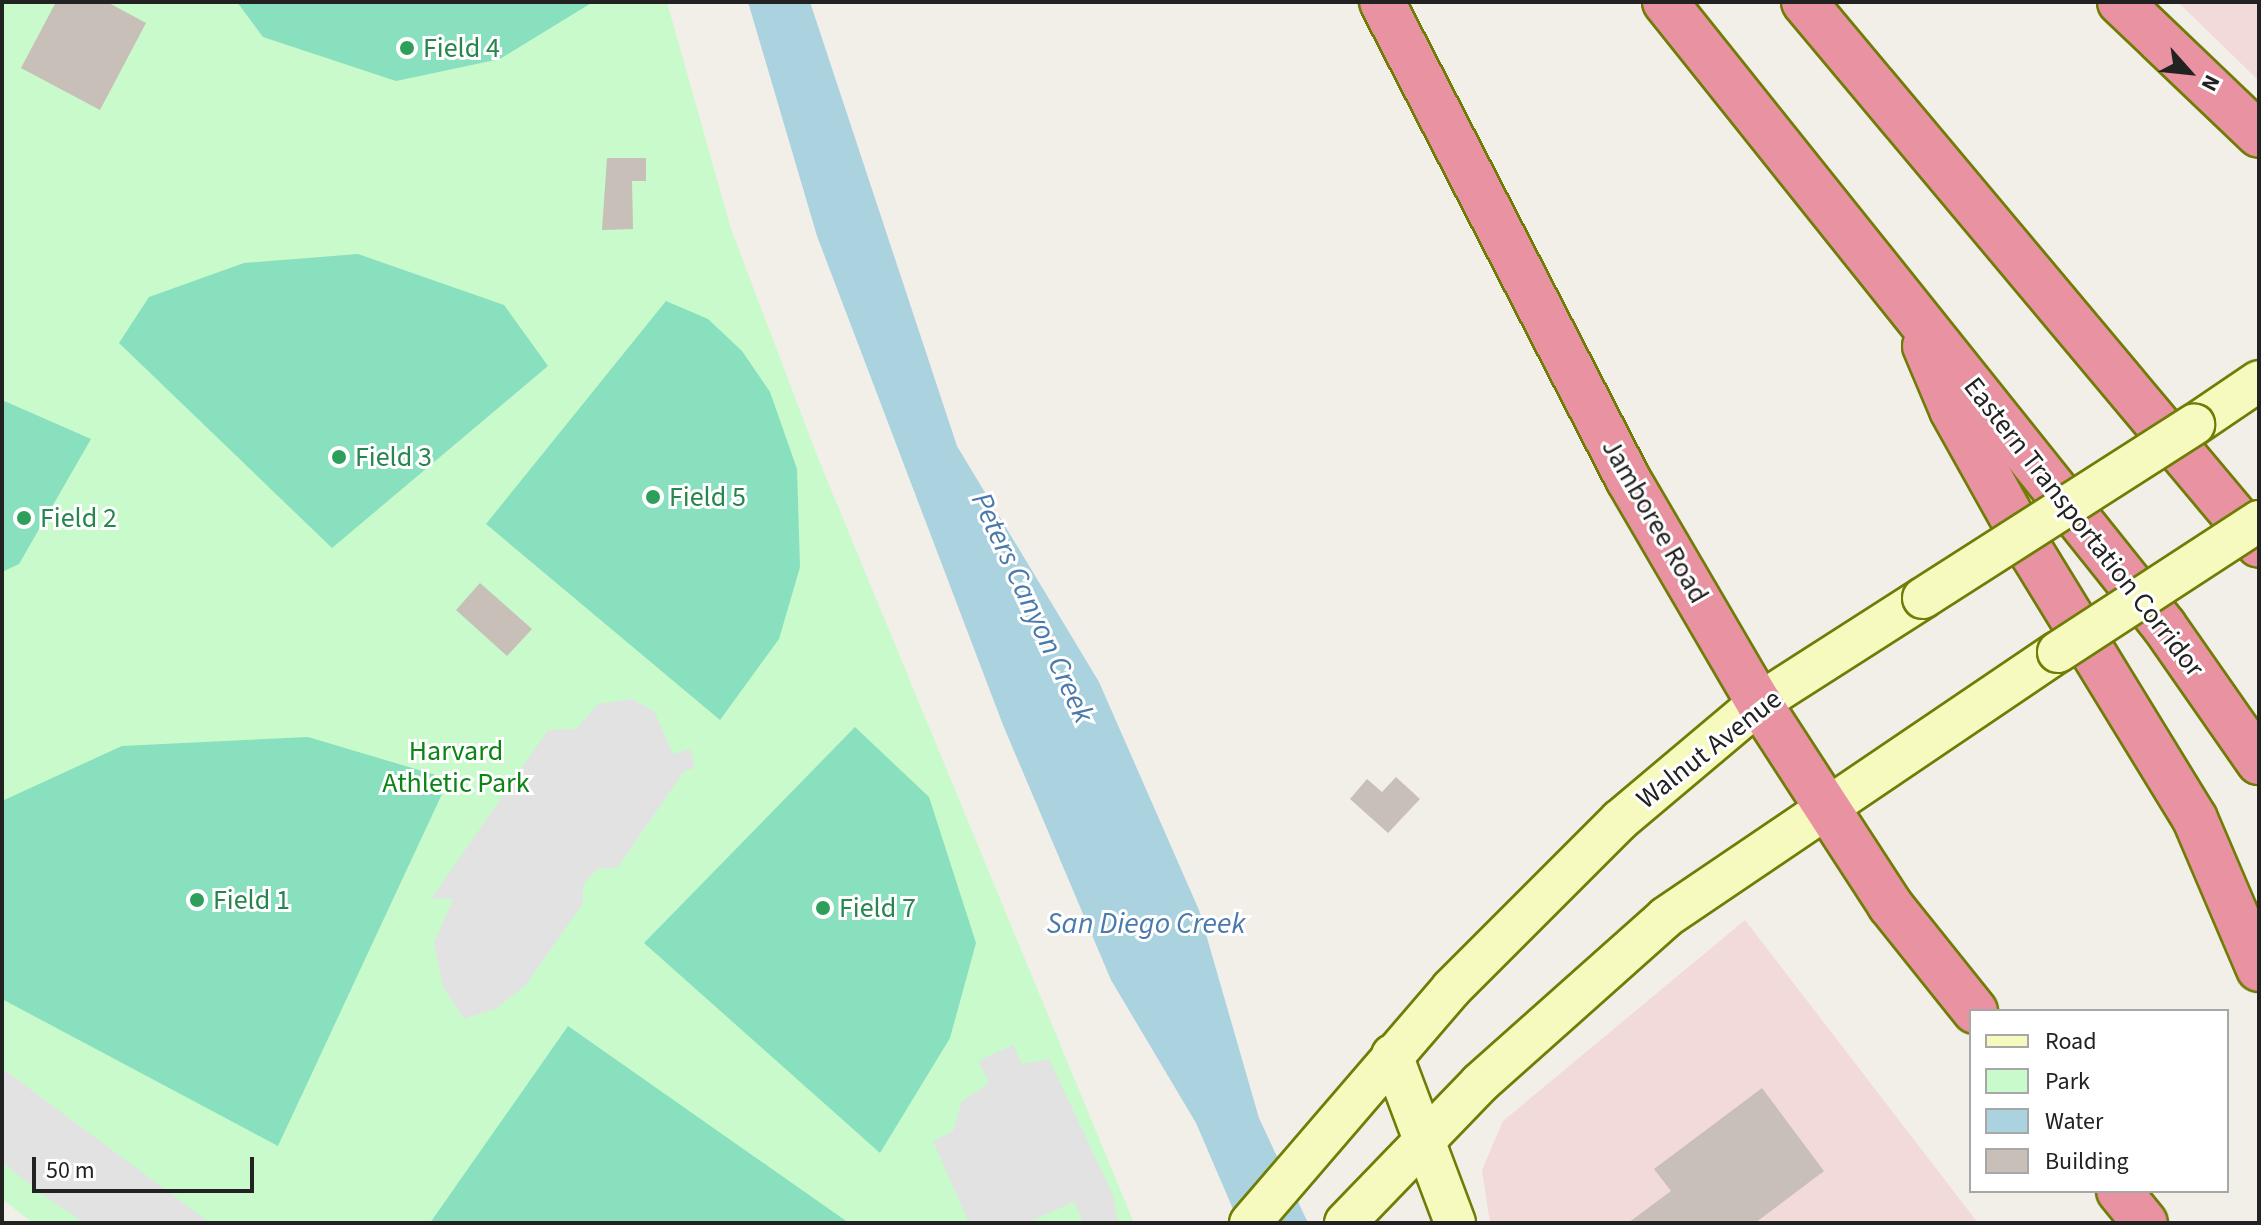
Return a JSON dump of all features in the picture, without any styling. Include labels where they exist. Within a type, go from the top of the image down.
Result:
[{"type":"highway","name":"Jamboree Road","points":[[1382,2],[1628,479],[1759,703],[1890,905],[1973,1009]]},
{"type":"highway","points":[[1665,2],[1905,296],[1952,410],[2195,819],[2259,969]]},
{"type":"highway","points":[[1804,2],[1978,205],[2259,545]]},
{"type":"highway","points":[[2120,2],[2259,135]]},
{"type":"highway","points":[[1978,205],[2259,498]]},
{"type":"highway","name":"Eastern Transportation Corridor","points":[[1905,296],[2164,626],[2259,762]]},
{"type":"highway","points":[[2121,1193],[2145,1223]]},
{"type":"main road","name":"Walnut Avenue","points":[[1250,1223],[1392,1055],[1533,902],[1759,703],[2259,381]]},
{"type":"main road","points":[[1345,1223],[1424,1141],[1666,917],[1825,804],[2259,521]]},
{"type":"main road","points":[[1392,1055],[1455,1223]]},
{"type":"shaded area","points":[[2177,2],[2259,2],[2259,81],[2183,7]]},
{"type":"shaded area","points":[[632,699],[654,711],[673,754],[690,749],[695,768],[684,771],[618,867],[597,869],[583,885],[583,903],[525,986],[495,1009],[464,1019],[443,987],[434,943],[453,899],[432,898],[548,730],[576,729],[598,704]]},
{"type":"shaded area","points":[[1745,920],[1978,1223],[1490,1223],[1482,1170],[1503,1121]]},
{"type":"shaded area","points":[[1013,1045],[1022,1064],[1049,1059],[1113,1195],[1118,1223],[1083,1223],[1074,1202],[1026,1223],[969,1223],[933,1141],[953,1131],[962,1101],[989,1083],[978,1061]]},
{"type":"shaded area","points":[[2,1068],[210,1223],[84,1223],[38,1191],[2,1162]]},
{"type":"green space","name":"Harvard Athletic Park","points":[[2,2],[667,2],[731,229],[818,458],[1134,1223],[33,1223],[2,1199]]},
{"type":"green space","name":"Field 4","points":[[237,2],[593,2],[500,59],[396,81],[263,37]]},
{"type":"green space","name":"Field 3","points":[[358,254],[504,305],[548,366],[332,548],[119,343],[149,297],[244,263]]},
{"type":"green space","name":"Field 5","points":[[666,301],[708,319],[742,351],[770,392],[797,469],[800,567],[779,639],[720,720],[486,524]]},
{"type":"green space","name":"Field 2","points":[[2,400],[91,439],[19,564],[2,572]]},
{"type":"green space","name":"Field 7","points":[[855,727],[929,797],[976,943],[950,1038],[880,1153],[644,943]]},
{"type":"green space","name":"Field 1","points":[[308,737],[449,779],[278,1146],[2,999],[2,801],[122,746]]},
{"type":"green space","points":[[568,1026],[849,1223],[430,1223]]},
{"type":"water","name":"San Diego Creek","points":[[748,2],[810,2],[957,446],[1099,682],[1199,910],[1259,1118],[1308,1223],[1239,1223],[1196,1123],[1111,980],[1003,725],[817,236]]},
{"type":"building","points":[[56,2],[107,2],[146,23],[100,110],[21,68]]},
{"type":"building","points":[[607,158],[646,158],[646,181],[632,181],[633,229],[602,230]]},
{"type":"building","points":[[480,583],[532,629],[507,656],[456,610]]},
{"type":"building","points":[[1396,777],[1420,799],[1388,833],[1350,799],[1367,779],[1382,792]]},
{"type":"building","points":[[1762,1088],[1824,1171],[1755,1223],[1628,1223],[1671,1191],[1654,1169]]},
{"type":"place","name":"Field 4","points":[[407,48]]},
{"type":"place","name":"Field 3","points":[[339,457]]},
{"type":"place","name":"Field 5","points":[[653,497]]},
{"type":"place","name":"Field 2","points":[[24,518]]},
{"type":"place","name":"Field 1","points":[[197,900]]},
{"type":"place","name":"Field 7","points":[[823,908]]},
{"type":"water label","name":"Peters Canyon Creek","points":[[1032,608]]}]
